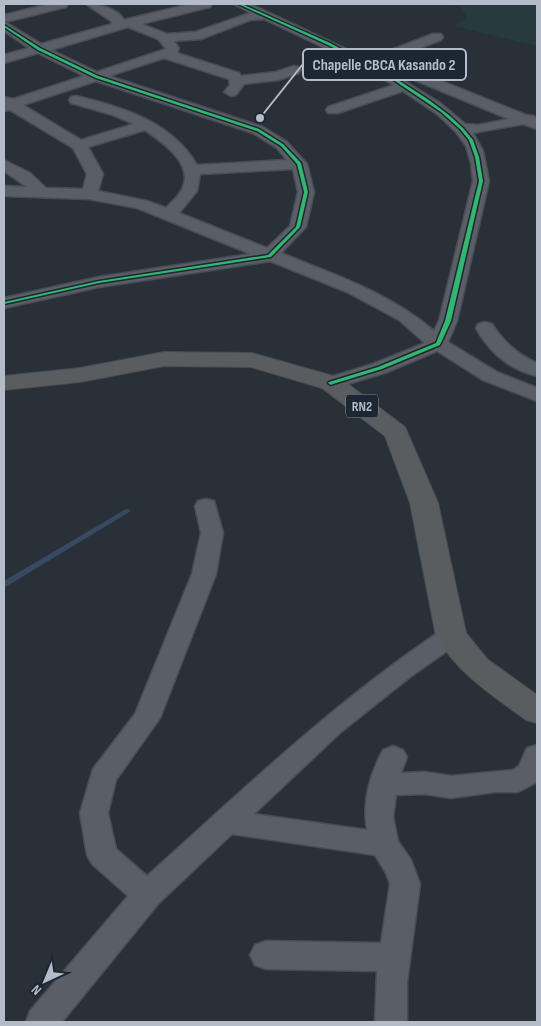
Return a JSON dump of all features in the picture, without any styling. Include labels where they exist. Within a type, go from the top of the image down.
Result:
[{"type":"highway","name":"RN2","points":[[4,383],[80,375],[164,359],[252,360],[331,383],[396,432],[424,503],[451,636],[476,667],[537,711]]},
{"type":"street","points":[[4,19],[62,4]]},
{"type":"street","points":[[92,4],[117,19],[123,25],[164,38],[197,36],[248,17],[265,15]]},
{"type":"street","points":[[4,59],[123,25],[206,4]]},
{"type":"street","points":[[240,4],[344,50],[405,86],[439,108],[461,128],[468,136],[479,158],[481,181],[448,321],[438,344],[380,368],[331,383]]},
{"type":"street","points":[[4,26],[39,49],[97,77],[258,130],[282,145],[299,164],[306,192],[298,227],[269,256],[99,282],[4,303]]},
{"type":"street","points":[[378,60],[437,37]]},
{"type":"street","points":[[7,104],[97,77],[172,51],[173,48],[164,38]]},
{"type":"street","points":[[344,50],[378,60],[534,120]]},
{"type":"street","points":[[165,54],[234,76],[234,87],[294,70]]},
{"type":"street","points":[[334,110],[405,86]]},
{"type":"street","points":[[76,100],[109,109],[146,125],[178,149],[188,162],[194,178],[189,193],[169,215]]},
{"type":"street","points":[[7,104],[59,131],[79,145],[95,174],[88,194]]},
{"type":"street","points":[[461,128],[478,128],[534,120]]},
{"type":"street","points":[[79,145],[146,125]]},
{"type":"street","points":[[191,170],[299,164]]},
{"type":"street","points":[[4,165],[24,176],[40,191]]},
{"type":"street","points":[[4,191],[88,194],[141,204],[353,288],[406,316],[438,344],[490,376],[537,395]]},
{"type":"street","points":[[485,328],[492,342],[507,355],[537,370]]},
{"type":"street","points":[[147,895],[102,855],[94,813],[103,776],[147,718],[204,574],[212,533],[206,506]]},
{"type":"street","points":[[42,1022],[147,895],[332,725],[401,670],[451,636]]},
{"type":"street","points":[[383,784],[425,783],[451,787],[495,781],[518,782],[530,773],[537,755]]},
{"type":"street","points":[[390,1022],[391,982],[405,884],[400,869],[384,844],[379,817],[383,784],[393,756]]},
{"type":"street","points":[[226,822],[384,844]]},
{"type":"street","points":[[266,955],[395,957]]},
{"type":"green space","points":[[444,4],[537,4],[537,46],[454,26],[467,18],[462,8]]},
{"type":"waterway","points":[[4,584],[128,511]]},
{"type":"cycle path","points":[[240,4],[351,55],[414,92],[442,111],[461,128],[471,140],[477,157],[481,181],[448,321],[438,344],[380,368],[331,383]]},
{"type":"cycle path","points":[[4,26],[39,49],[97,77],[258,130],[282,145],[299,164],[306,192],[298,227],[269,256],[99,282],[4,303]]},
{"type":"place","name":"Chapelle CBCA Kasando 2","points":[[260,118]]}]
